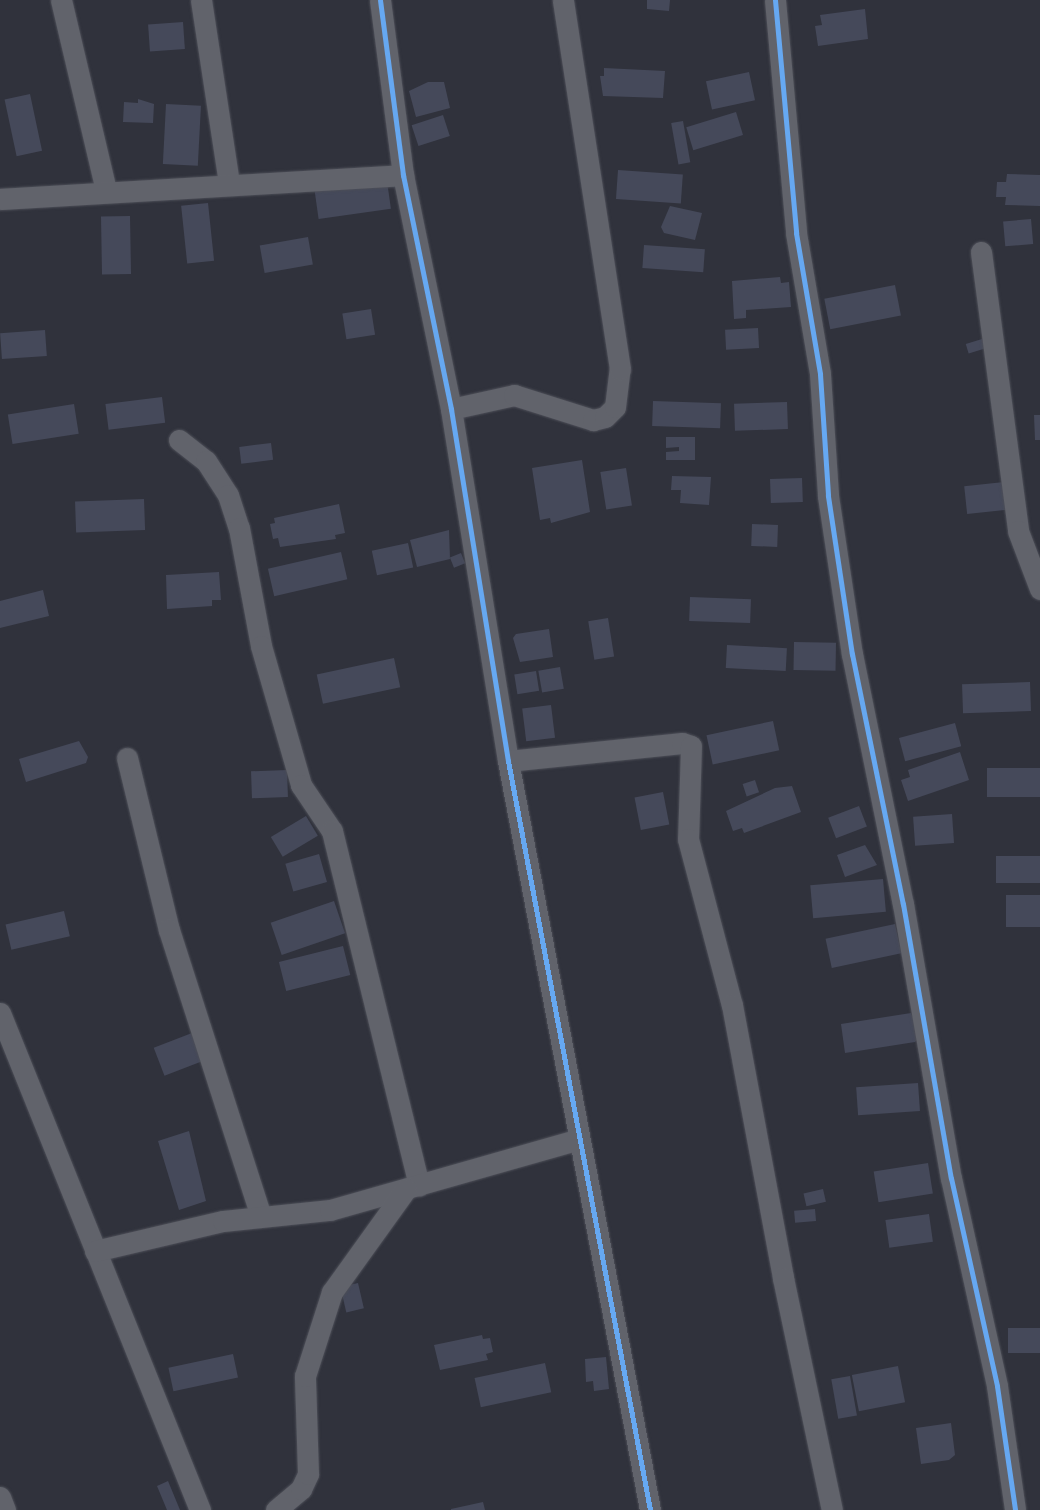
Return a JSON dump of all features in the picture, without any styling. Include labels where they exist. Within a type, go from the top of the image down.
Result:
[{"type":"street","points":[[61,0],[106,190]]},
{"type":"street","points":[[201,0],[229,184]]},
{"type":"street","points":[[380,0],[404,175],[450,409],[508,761],[650,1510]]},
{"type":"street","points":[[450,409],[514,396],[593,420],[605,418],[615,407],[620,369],[563,0]]},
{"type":"street","points":[[775,0],[796,233],[820,374],[828,496],[852,654],[903,904],[951,1178],[997,1386],[1016,1510]]},
{"type":"street","points":[[0,199],[106,190],[404,175]]},
{"type":"street","points":[[982,252],[1018,530],[1040,589]]},
{"type":"street","points":[[179,440],[206,461],[228,495],[239,528],[261,646],[302,785],[332,831],[413,1187]]},
{"type":"street","points":[[508,761],[682,742],[691,746],[688,840],[734,1014],[783,1278],[832,1510]]},
{"type":"street","points":[[127,758],[169,930],[261,1218]]},
{"type":"street","points":[[0,1013],[200,1510]]},
{"type":"street","points":[[95,1251],[223,1220],[261,1218],[330,1210],[579,1139]]},
{"type":"street","points":[[276,1510],[302,1489],[308,1474],[305,1376],[326,1309],[344,1273],[413,1187]]},
{"type":"street","points":[[0,1497],[6,1510]]},
{"type":"building","points":[[647,0],[670,0],[669,11],[647,9]]},
{"type":"building","points":[[865,9],[868,39],[818,46],[815,26],[822,25],[820,15]]},
{"type":"building","points":[[183,22],[185,49],[150,51],[148,24]]},
{"type":"building","points":[[604,68],[665,71],[663,98],[603,96],[600,76],[604,76]]},
{"type":"building","points":[[749,72],[755,100],[712,110],[706,81]]},
{"type":"building","points":[[428,82],[444,82],[450,108],[416,117],[409,91]]},
{"type":"building","points":[[30,94],[42,151],[17,156],[5,99]]},
{"type":"building","points":[[138,99],[154,104],[153,123],[123,122],[124,102],[138,103]]},
{"type":"building","points":[[166,104],[201,106],[198,166],[163,164]]},
{"type":"building","points":[[736,112],[743,135],[693,150],[686,127]]},
{"type":"building","points":[[443,115],[450,136],[418,146],[412,125]]},
{"type":"building","points":[[683,121],[690,162],[678,164],[671,123]]},
{"type":"building","points":[[618,170],[683,175],[681,203],[616,199]]},
{"type":"building","points":[[1007,174],[1040,175],[1040,206],[1005,205],[1006,197],[996,197],[997,182],[1006,182]]},
{"type":"building","points":[[387,181],[391,209],[319,219],[315,191]]},
{"type":"building","points":[[208,203],[214,261],[187,264],[181,206]]},
{"type":"building","points":[[670,206],[702,213],[695,240],[664,233],[661,227]]},
{"type":"building","points":[[130,216],[131,274],[102,274],[101,217]]},
{"type":"building","points":[[1031,219],[1033,244],[1005,246],[1003,221]]},
{"type":"building","points":[[308,237],[313,265],[265,273],[260,246]]},
{"type":"building","points":[[644,245],[705,249],[703,272],[642,268]]},
{"type":"building","points":[[780,277],[781,283],[789,282],[791,307],[746,310],[746,318],[734,319],[732,281]]},
{"type":"building","points":[[895,285],[901,315],[830,329],[824,299]]},
{"type":"building","points":[[371,309],[375,335],[346,339],[342,314]]},
{"type":"building","points":[[758,328],[759,348],[726,350],[725,330]]},
{"type":"building","points":[[45,330],[47,356],[2,359],[0,333]]},
{"type":"building","points":[[982,339],[985,349],[969,354],[966,344]]},
{"type":"building","points":[[162,397],[165,423],[109,430],[105,404]]},
{"type":"building","points":[[653,401],[721,403],[720,428],[652,426]]},
{"type":"building","points":[[787,402],[788,429],[735,431],[734,404]]},
{"type":"building","points":[[74,404],[79,434],[13,444],[8,414]]},
{"type":"building","points":[[1034,415],[1040,415],[1040,440],[1035,440]]},
{"type":"building","points":[[666,437],[695,437],[695,460],[666,460],[666,452],[679,451],[679,447],[666,448]]},
{"type":"building","points":[[271,443],[273,460],[241,464],[239,447]]},
{"type":"building","points":[[582,460],[590,512],[551,523],[550,518],[540,520],[532,468]]},
{"type":"building","points":[[626,468],[632,506],[606,510],[600,472]]},
{"type":"building","points":[[672,476],[711,477],[709,505],[680,503],[681,490],[671,490]]},
{"type":"building","points":[[802,478],[803,502],[771,503],[770,479]]},
{"type":"building","points":[[1004,482],[1007,510],[967,514],[964,486]]},
{"type":"building","points":[[144,499],[145,530],[76,532],[75,501]]},
{"type":"building","points":[[339,504],[345,533],[335,535],[336,539],[280,547],[278,538],[273,539],[270,524],[275,523],[274,518]]},
{"type":"building","points":[[752,524],[778,525],[777,547],[751,546]]},
{"type":"building","points":[[449,530],[450,559],[417,567],[410,540]]},
{"type":"building","points":[[408,543],[413,567],[377,575],[372,551]]},
{"type":"building","points":[[341,552],[347,579],[274,596],[268,569]]},
{"type":"building","points":[[461,553],[465,563],[454,568],[450,557]]},
{"type":"building","points":[[219,572],[221,600],[212,600],[212,606],[167,609],[166,575]]},
{"type":"building","points":[[43,590],[49,616],[0,628],[0,601]]},
{"type":"building","points":[[690,597],[751,599],[750,623],[689,621]]},
{"type":"building","points":[[608,618],[614,657],[594,660],[588,621]]},
{"type":"building","points":[[549,629],[553,657],[520,662],[513,638],[516,634]]},
{"type":"building","points":[[794,642],[836,643],[836,671],[794,670]]},
{"type":"building","points":[[727,645],[787,648],[786,671],[726,668]]},
{"type":"building","points":[[394,658],[400,687],[323,704],[317,674]]},
{"type":"building","points":[[560,667],[564,689],[542,692],[538,671]]},
{"type":"building","points":[[536,671],[539,691],[517,694],[514,674]]},
{"type":"building","points":[[1030,682],[1031,711],[963,713],[962,684]]},
{"type":"building","points":[[551,705],[555,738],[526,741],[522,709]]},
{"type":"building","points":[[773,721],[779,750],[713,764],[706,735]]},
{"type":"building","points":[[955,723],[961,746],[905,761],[899,738]]},
{"type":"building","points":[[79,741],[88,757],[86,763],[26,782],[19,759]]},
{"type":"building","points":[[960,752],[969,780],[908,801],[901,780],[910,777],[908,770]]},
{"type":"building","points":[[987,768],[1040,768],[1040,797],[987,797]]},
{"type":"building","points":[[287,770],[288,797],[252,798],[251,771]]},
{"type":"building","points":[[755,780],[759,792],[747,796],[743,784]]},
{"type":"building","points":[[792,786],[801,812],[744,833],[742,828],[733,831],[726,811],[775,788]]},
{"type":"building","points":[[663,792],[669,824],[641,830],[635,798]]},
{"type":"building","points":[[859,806],[867,827],[836,838],[828,818]]},
{"type":"building","points":[[952,814],[954,843],[915,846],[913,817]]},
{"type":"building","points":[[306,816],[318,836],[283,857],[271,837]]},
{"type":"building","points":[[865,845],[877,865],[845,877],[837,855]]},
{"type":"building","points":[[319,854],[327,882],[293,892],[285,864]]},
{"type":"building","points":[[996,856],[1040,856],[1040,883],[996,883]]},
{"type":"building","points":[[883,879],[886,912],[813,918],[810,885]]},
{"type":"building","points":[[1006,895],[1040,895],[1040,927],[1006,927]]},
{"type":"building","points":[[334,901],[345,933],[282,955],[271,923]]},
{"type":"building","points":[[64,911],[70,936],[11,950],[6,924]]},
{"type":"building","points":[[895,924],[901,953],[832,968],[826,939]]},
{"type":"building","points":[[343,946],[350,975],[286,991],[279,962]]},
{"type":"building","points":[[911,1013],[920,1037],[915,1042],[845,1053],[841,1024]]},
{"type":"building","points":[[192,1033],[203,1061],[164,1076],[154,1048]]},
{"type":"building","points":[[918,1083],[920,1111],[858,1115],[856,1087]]},
{"type":"building","points":[[189,1131],[206,1201],[179,1210],[158,1141]]},
{"type":"building","points":[[928,1163],[933,1194],[879,1202],[874,1172]]},
{"type":"building","points":[[823,1189],[826,1202],[806,1206],[804,1193]]},
{"type":"building","points":[[815,1209],[816,1221],[795,1223],[794,1211]]},
{"type":"building","points":[[929,1214],[933,1242],[889,1248],[885,1220]]},
{"type":"building","points":[[358,1283],[364,1308],[346,1312],[340,1287]]},
{"type":"building","points":[[1008,1328],[1040,1328],[1040,1353],[1008,1353]]},
{"type":"building","points":[[482,1335],[483,1339],[490,1338],[493,1352],[486,1354],[488,1360],[440,1370],[434,1345]]},
{"type":"building","points":[[233,1354],[238,1377],[173,1391],[168,1368]]},
{"type":"building","points":[[606,1357],[609,1389],[594,1391],[593,1381],[586,1382],[585,1359]]},
{"type":"building","points":[[545,1363],[551,1392],[481,1407],[475,1378]]},
{"type":"building","points":[[898,1366],[905,1402],[859,1411],[852,1375]]},
{"type":"building","points":[[850,1376],[857,1415],[838,1419],[831,1379]]},
{"type":"building","points":[[951,1423],[955,1455],[949,1460],[921,1464],[916,1428]]},
{"type":"building","points":[[168,1481],[180,1510],[167,1510],[157,1486]]},
{"type":"building","points":[[483,1502],[485,1510],[451,1510],[451,1509]]},
{"type":"cycle path","points":[[380,0],[403,175],[451,409],[508,761],[650,1510]]},
{"type":"cycle path","points":[[775,0],[796,233],[820,374],[828,496],[852,654],[903,904],[951,1178],[997,1386],[1015,1510]]}]
